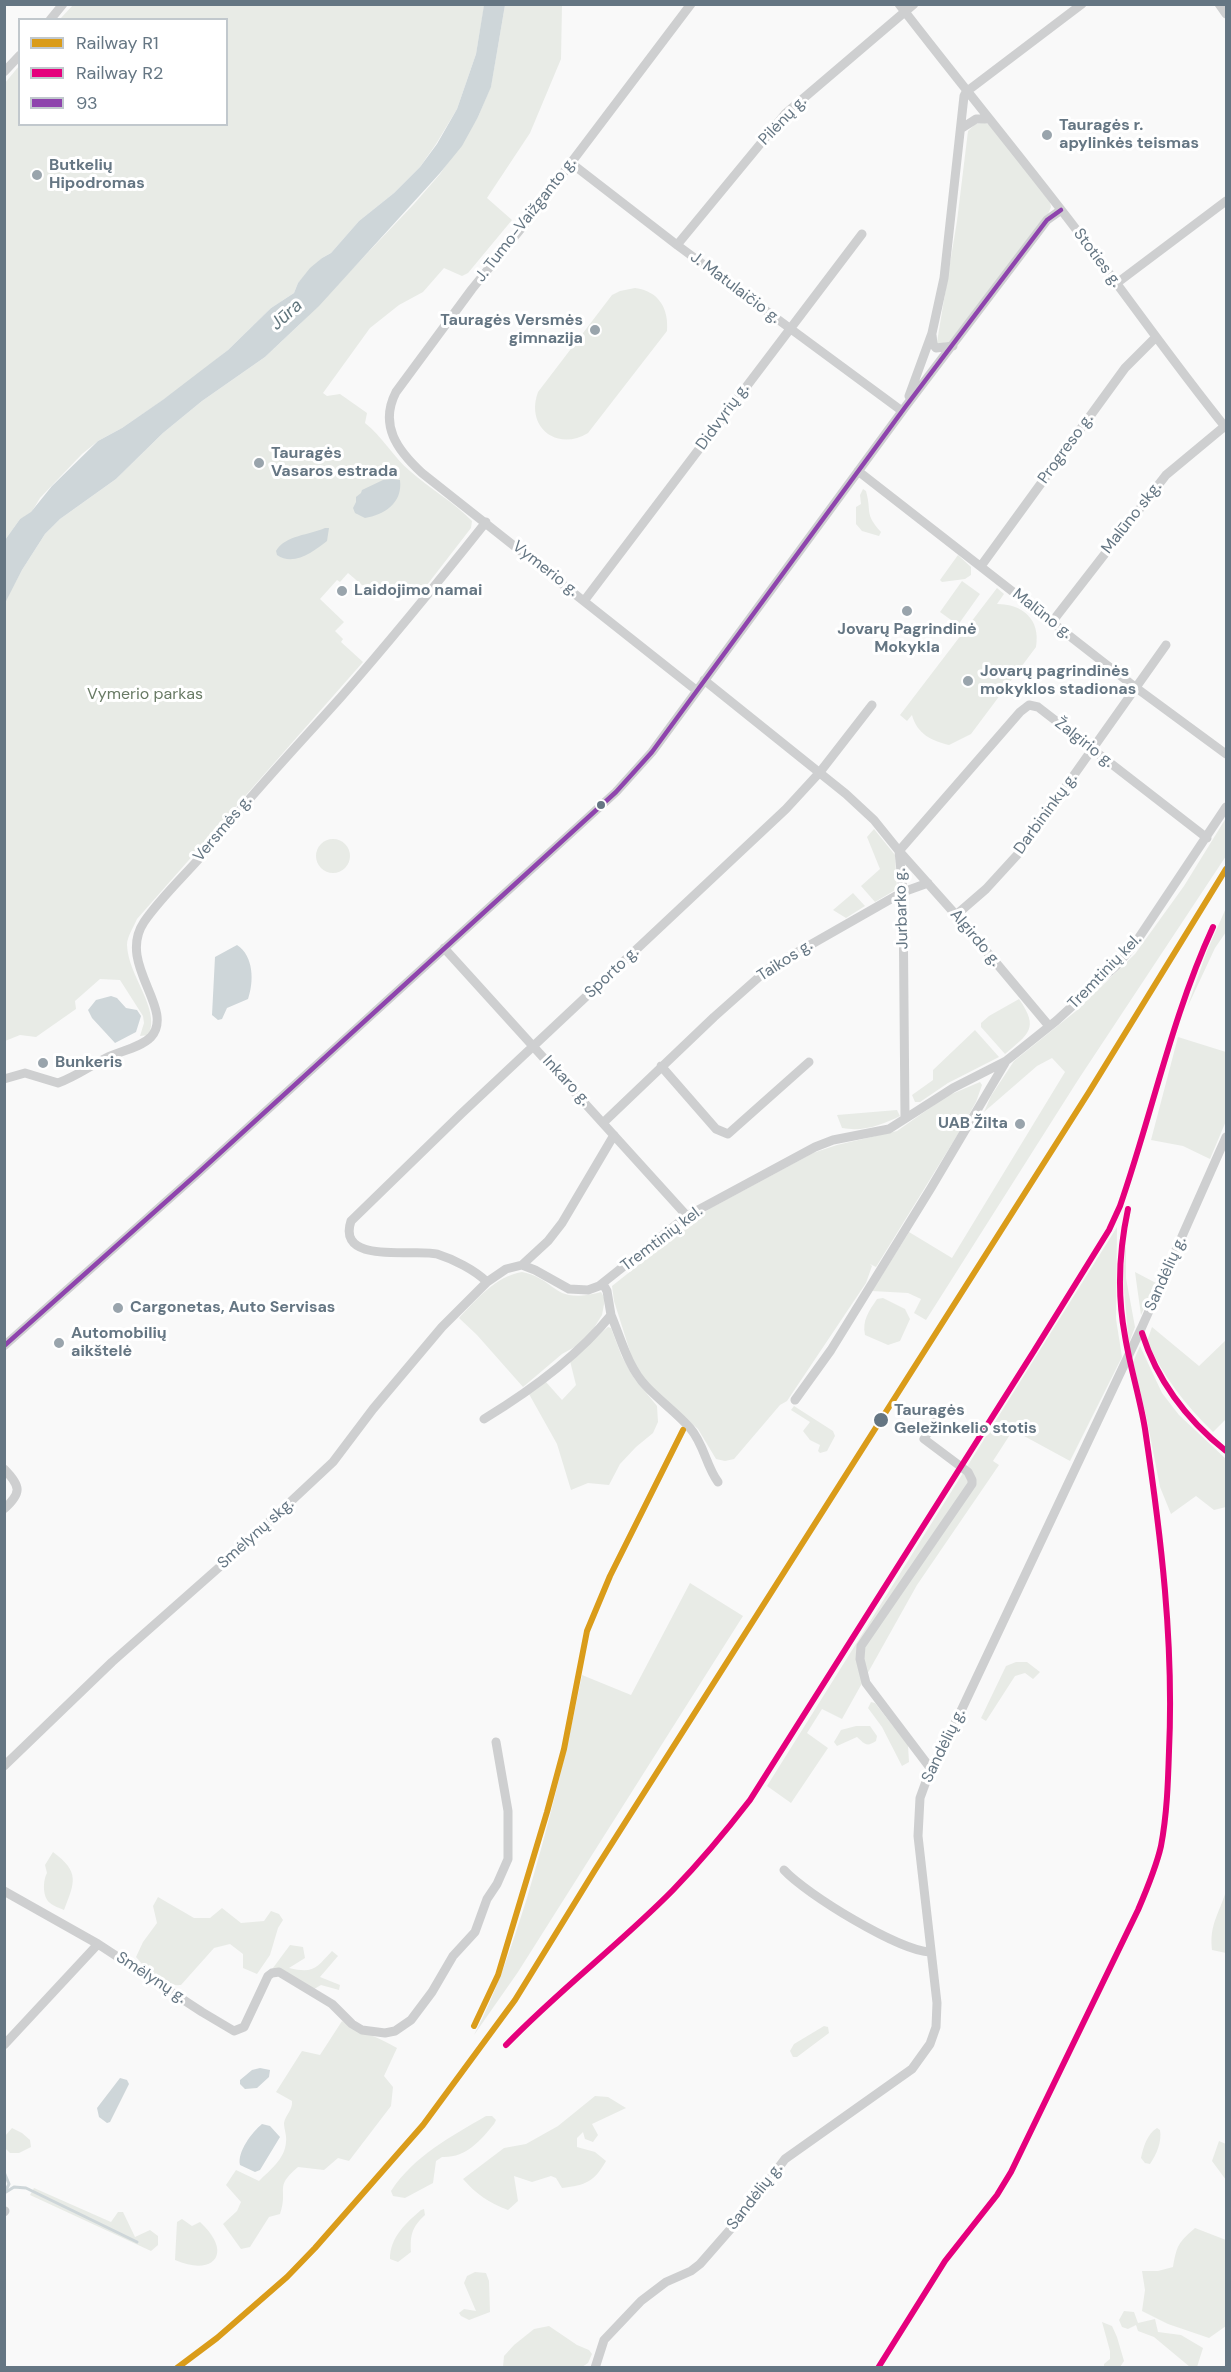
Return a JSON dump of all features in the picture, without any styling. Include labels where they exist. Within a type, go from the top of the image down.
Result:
[{"type":"street","points":[[52,18],[63,4]]},
{"type":"street","name":"J. Tumo-Vaižganto g.","points":[[397,446],[389,424],[390,407],[396,392],[469,293],[691,4]]},
{"type":"street","name":"Pilėnų g.","points":[[677,245],[785,114],[902,8],[914,4]]},
{"type":"street","points":[[904,409],[932,333],[946,259],[962,128],[963,101],[966,92],[1082,4]]},
{"type":"street","points":[[1219,4],[1227,14]]},
{"type":"street","name":"Stoties g.","points":[[902,8],[1061,210],[1226,427]]},
{"type":"street","points":[[4,72],[18,57]]},
{"type":"street","points":[[962,128],[976,119],[989,119]]},
{"type":"street","name":"J. Matulaičio g.","points":[[571,163],[790,329],[904,409]]},
{"type":"street","points":[[1117,284],[1227,201]]},
{"type":"street","points":[[4,1346],[197,1174],[616,792],[652,752],[904,409],[1047,220],[1061,210]]},
{"type":"street","name":"Didvyrių g.","points":[[584,601],[862,234]]},
{"type":"street","points":[[932,333],[933,344],[936,348],[953,346]]},
{"type":"street","name":"Progreso g.","points":[[981,566],[1125,368],[1156,337]]},
{"type":"street","name":"Malūno skg.","points":[[1052,621],[1166,475],[1226,427]]},
{"type":"street","name":"Vymerio g.","points":[[397,446],[422,473],[696,690]]},
{"type":"street","name":"Malūno g.","points":[[858,471],[1135,687],[1227,754]]},
{"type":"street","name":"Versmės g.","points":[[4,1079],[25,1073],[58,1083],[142,1043],[151,1036],[157,1026],[157,1013],[141,976],[136,942],[144,922],[215,841],[241,806],[342,695],[427,596],[486,522]]},
{"type":"street","name":"Darbininkų g.","points":[[956,915],[986,889],[1018,854],[1166,645]]},
{"type":"street","name":"Jurbarko g.","points":[[704,680],[820,772],[874,820],[899,852],[903,892],[905,1118]]},
{"type":"street","name":"Sporto g.","points":[[486,1282],[479,1275],[439,1254],[374,1252],[353,1242],[349,1234],[351,1221],[786,809],[820,772],[872,705]]},
{"type":"street","name":"Žalgirio g.","points":[[899,852],[1024,707],[1029,705],[1038,707],[1207,838]]},
{"type":"street","name":"Tremtinių kel.","points":[[522,1265],[530,1267],[569,1289],[588,1290],[603,1284],[687,1216],[815,1147],[833,1140],[889,1129],[923,1106],[1006,1061],[1102,979],[1134,945],[1227,807]]},
{"type":"street","name":"Algirdo g.","points":[[899,852],[956,915],[1049,1026]]},
{"type":"street","name":"Taikos g.","points":[[604,1122],[661,1066],[768,969],[903,892],[928,883]]},
{"type":"street","name":"Inkaro g.","points":[[444,948],[687,1216]]},
{"type":"street","name":"Tremtinių kel.","points":[[795,1400],[831,1350],[1006,1061]]},
{"type":"street","points":[[661,1066],[716,1130],[728,1134],[809,1062]]},
{"type":"street","points":[[975,1077],[986,1080],[988,1090]]},
{"type":"street","points":[[486,1282],[506,1269],[522,1265],[548,1241],[562,1223],[614,1135]]},
{"type":"street","name":"Sandėlių g.","points":[[595,2367],[604,2340],[641,2301],[666,2282],[691,2271],[700,2264],[742,2216],[785,2159],[888,2086],[921,2059],[936,2027],[937,2003],[918,1836],[920,1798],[931,1769],[960,1713],[1141,1329],[1227,1137]]},
{"type":"street","name":"Smėlynų skg.","points":[[4,1766],[112,1662],[241,1548],[333,1462],[442,1328],[486,1282]]},
{"type":"street","points":[[603,1284],[609,1300],[611,1315],[629,1361],[638,1376],[691,1429],[702,1446],[718,1482]]},
{"type":"street","points":[[484,1419],[528,1390],[579,1349],[611,1315]]},
{"type":"street","points":[[931,1769],[866,1683],[860,1659],[861,1646],[972,1484],[968,1472],[924,1439],[940,1412]]},
{"type":"street","points":[[4,1469],[16,1482],[18,1492],[14,1500],[4,1509]]},
{"type":"street","name":"Smėlynų g.","points":[[4,1891],[98,1944],[234,2031],[244,2027],[272,1973],[279,1972],[315,1992],[362,2030],[385,2033],[395,2031],[411,2020],[432,1992],[453,1956],[474,1932],[487,1899],[497,1884],[508,1859],[508,1811],[496,1742]]},
{"type":"street","points":[[784,1870],[809,1892],[848,1916],[913,1948],[930,1952]]},
{"type":"street","points":[[4,2045],[98,1944]]},
{"type":"green space","points":[[73,5],[484,5],[476,54],[457,109],[420,167],[394,193],[359,221],[331,253],[322,258],[298,283],[294,293],[271,308],[228,350],[185,385],[122,428],[98,441],[82,454],[40,498],[31,513],[20,519],[5,540],[5,83],[18,67],[18,126],[228,126],[228,18],[61,18]]},
{"type":"green space","name":"Vymerio parkas","points":[[505,5],[562,5],[561,59],[530,133],[487,198],[512,220],[468,273],[462,276],[444,268],[423,292],[399,305],[370,328],[323,393],[327,396],[340,394],[367,413],[365,423],[418,478],[472,521],[471,528],[420,594],[362,585],[348,573],[340,582],[337,580],[320,599],[344,622],[335,631],[343,639],[341,642],[363,662],[137,919],[127,945],[132,968],[150,1013],[149,1035],[140,1036],[144,1023],[143,1016],[120,980],[100,979],[75,1001],[76,1009],[36,1037],[20,1035],[5,1041],[4,603],[45,534],[60,519],[116,479],[163,433],[202,401],[265,357],[300,324],[440,174],[478,117],[491,86]]},
{"type":"green space","points":[[975,124],[990,125],[1050,202],[1051,207],[1048,214],[949,342],[938,344],[968,131]]},
{"type":"green space","points":[[635,288],[650,293],[661,302],[666,315],[667,331],[588,433],[565,440],[546,433],[536,416],[535,405],[538,392],[612,295]]},
{"type":"green space","points":[[863,489],[866,491],[870,516],[881,532],[879,536],[862,531],[856,524],[856,507],[861,504],[860,495]]},
{"type":"green space","points":[[958,555],[971,567],[971,575],[965,579],[942,582],[940,580]]},
{"type":"green space","points":[[962,581],[980,594],[958,625],[940,612]]},
{"type":"green space","name":"Jovarų pagrindinės mokyklos stadionas","points":[[997,588],[1004,594],[997,604],[1022,610],[1032,621],[1036,628],[1036,647],[971,734],[949,745],[937,741],[921,732],[912,715],[907,721],[900,715]]},
{"type":"green space","points":[[1226,818],[1226,856],[1078,1080],[926,1320],[914,1313],[921,1299],[908,1293],[872,1291],[909,1232],[952,1258],[1065,1072],[1052,1058],[1037,1066],[984,1112],[991,1096],[1014,1061],[1076,1011],[1135,954],[1184,886]]},
{"type":"green space","points":[[874,829],[895,855],[897,889],[875,902],[861,886],[880,869],[867,837]]},
{"type":"green space","points":[[333,839],[345,844],[350,856],[345,868],[333,873],[321,868],[316,856],[321,844]]},
{"type":"green space","points":[[853,893],[865,906],[846,918],[833,910]]},
{"type":"green space","points":[[1226,908],[1226,932],[1215,948],[1187,1008],[1207,951]]},
{"type":"green space","points":[[1019,999],[1029,1017],[1030,1024],[1025,1036],[1005,1054],[981,1027],[981,1023]]},
{"type":"green space","points":[[975,1030],[999,1057],[948,1083],[920,1102],[915,1102],[912,1095],[933,1080],[933,1070]]},
{"type":"green space","points":[[1178,1037],[1226,1052],[1226,1121],[1210,1159],[1183,1146],[1151,1140]]},
{"type":"green space","points":[[980,1082],[982,1085],[976,1102],[958,1134],[876,1267],[870,1264],[872,1266],[866,1283],[787,1401],[780,1405],[734,1459],[725,1461],[716,1459],[698,1429],[650,1387],[633,1361],[614,1301],[612,1286],[709,1209],[813,1153],[897,1131],[947,1096]]},
{"type":"green space","points":[[897,1110],[900,1116],[879,1125],[857,1129],[842,1128],[837,1115]]},
{"type":"green space","points":[[1117,1227],[1116,1319],[1122,1357],[1070,1461],[1013,1430],[993,1461],[999,1465],[917,1585],[842,1719],[822,1709],[807,1733],[828,1748],[791,1803],[767,1786]]},
{"type":"green space","points":[[1126,1238],[1126,1278],[1135,1327],[1129,1343],[1123,1280]]},
{"type":"green space","points":[[522,1272],[543,1280],[564,1293],[585,1295],[601,1292],[605,1299],[602,1315],[580,1344],[562,1354],[523,1387],[459,1318],[495,1284],[513,1274]]},
{"type":"green space","points":[[1135,1272],[1156,1283],[1141,1315]]},
{"type":"green space","points":[[883,1298],[905,1309],[910,1319],[900,1341],[888,1345],[865,1335],[864,1330],[865,1320],[871,1308],[877,1299]]},
{"type":"green space","points":[[608,1327],[611,1328],[622,1357],[634,1378],[657,1406],[658,1422],[653,1433],[620,1464],[609,1485],[588,1483],[571,1490],[557,1444],[529,1394],[546,1382],[562,1400],[576,1385],[570,1361]]},
{"type":"green space","points":[[1152,1327],[1199,1366],[1226,1340],[1226,1419],[1213,1432],[1184,1401],[1160,1366],[1147,1341]]},
{"type":"green space","points":[[1140,1346],[1162,1393],[1179,1415],[1226,1459],[1226,1507],[1214,1510],[1196,1496],[1171,1514],[1160,1487],[1133,1362]]},
{"type":"green space","points":[[794,1406],[833,1431],[835,1436],[827,1451],[820,1453],[818,1451],[820,1445],[810,1440],[803,1431],[810,1422],[791,1410]]},
{"type":"green space","points":[[690,1583],[743,1616],[518,1972],[474,2035],[497,1985],[527,1898],[557,1787],[582,1675],[631,1695]]},
{"type":"green space","points":[[1016,1662],[1027,1662],[1040,1672],[1033,1679],[1025,1673],[1015,1676],[986,1721],[981,1718],[1006,1666]]},
{"type":"green space","points":[[871,1702],[875,1703],[908,1745],[909,1762],[902,1766],[882,1727],[868,1708]]},
{"type":"green space","points":[[856,1726],[870,1726],[877,1736],[876,1741],[867,1744],[857,1737],[837,1746],[834,1742],[841,1730]]},
{"type":"green space","points":[[53,1852],[68,1866],[73,1878],[71,1892],[64,1910],[50,1903],[44,1893],[47,1873],[45,1865]]},
{"type":"green space","points":[[1226,1891],[1226,1953],[1212,1950],[1211,1941],[1213,1926]]},
{"type":"green space","points":[[158,1897],[194,1918],[210,1918],[222,1908],[241,1923],[264,1921],[271,1911],[279,1914],[283,1920],[278,1928],[270,1955],[257,1974],[243,1968],[243,1954],[230,1944],[214,1948],[181,1985],[174,1985],[156,1977],[136,1957],[143,1942],[157,1923],[153,1906]]},
{"type":"green space","points":[[290,1945],[303,1947],[305,1958],[289,1968],[309,1970],[318,1965],[332,1951],[338,1956],[320,1977],[340,1985],[339,1990],[321,1985],[309,1992],[276,1975],[267,1976]]},
{"type":"green space","points":[[342,2021],[397,2048],[384,2076],[393,2087],[391,2106],[349,2161],[338,2158],[324,2170],[298,2167],[290,2174],[284,2184],[280,2214],[269,2217],[250,2247],[241,2249],[223,2224],[237,2211],[241,2202],[226,2185],[236,2170],[259,2181],[280,2159],[286,2142],[284,2123],[292,2101],[276,2092],[302,2051],[320,2055]]},
{"type":"green space","points":[[824,2026],[828,2027],[829,2033],[797,2057],[793,2057],[790,2051],[794,2044]]},
{"type":"green space","points":[[595,2096],[608,2097],[626,2108],[592,2124],[598,2135],[593,2142],[585,2139],[583,2132],[577,2138],[577,2147],[595,2152],[606,2161],[593,2178],[562,2188],[556,2178],[551,2176],[532,2182],[514,2176],[518,2201],[508,2210],[483,2197],[463,2179],[504,2148],[526,2144],[558,2126]]},
{"type":"green space","points":[[486,2116],[492,2116],[496,2120],[478,2142],[458,2155],[442,2157],[436,2161],[433,2183],[405,2198],[393,2196],[391,2191],[410,2167],[446,2140]]},
{"type":"green space","points":[[12,2128],[30,2140],[31,2147],[19,2153],[10,2153],[5,2148],[5,2136]]},
{"type":"green space","points":[[1157,2128],[1160,2130],[1160,2139],[1155,2156],[1150,2164],[1145,2163],[1141,2158],[1144,2146],[1148,2137]]},
{"type":"green space","points":[[1219,2141],[1226,2144],[1226,2180],[1212,2161]]},
{"type":"green space","points":[[34,2188],[111,2222],[118,2212],[123,2212],[135,2237],[150,2230],[158,2236],[158,2245],[151,2251],[30,2195]]},
{"type":"green space","points":[[424,2209],[425,2215],[417,2223],[413,2232],[411,2252],[398,2262],[390,2259],[393,2244],[400,2231]]},
{"type":"green space","points":[[182,2219],[192,2226],[200,2222],[216,2243],[215,2259],[209,2264],[189,2265],[175,2260],[177,2222]]},
{"type":"green space","points":[[1195,2228],[1226,2240],[1226,2326],[1209,2338],[1168,2324],[1142,2311],[1145,2290],[1142,2271],[1158,2271],[1173,2267],[1179,2245]]},
{"type":"green space","points":[[475,2272],[486,2273],[489,2281],[490,2312],[469,2320],[459,2313],[464,2309],[476,2311],[464,2283],[467,2276]]},
{"type":"green space","points":[[1124,2311],[1134,2312],[1138,2323],[1155,2319],[1158,2332],[1181,2335],[1203,2348],[1197,2367],[1190,2367],[1154,2337],[1138,2331],[1136,2325],[1128,2329],[1122,2327],[1119,2320]]},
{"type":"green space","points":[[1102,2322],[1112,2326],[1117,2337],[1124,2361],[1120,2367],[1104,2367],[1110,2359],[1110,2351]]},
{"type":"green space","points":[[549,2326],[577,2345],[589,2350],[592,2354],[588,2363],[582,2367],[503,2367],[504,2356],[514,2345],[534,2329]]},
{"type":"water","name":"Jūra","points":[[484,5],[505,5],[491,87],[462,146],[319,306],[265,357],[202,401],[163,433],[116,479],[60,519],[45,534],[22,570],[5,603],[5,540],[20,519],[31,512],[52,486],[98,441],[122,428],[164,399],[228,350],[271,308],[294,293],[298,283],[310,268],[331,253],[359,221],[394,193],[420,167],[437,144],[457,109],[476,54]]},
{"type":"water","points":[[383,480],[400,480],[400,488],[391,506],[379,514],[365,518],[355,513],[353,508],[356,497],[362,490]]},
{"type":"water","points":[[329,528],[327,541],[310,553],[290,559],[277,555],[276,551],[285,542]]},
{"type":"water","points":[[237,945],[250,962],[252,977],[250,992],[248,999],[227,1008],[222,1019],[218,1020],[212,1015],[215,957]]},
{"type":"water","points":[[111,996],[117,998],[126,1008],[137,1010],[141,1016],[136,1032],[115,1043],[92,1018],[88,1010],[96,1000]]},
{"type":"water","points":[[260,2068],[270,2070],[269,2077],[257,2088],[245,2089],[240,2084],[240,2080],[252,2070]]},
{"type":"water","points":[[120,2078],[127,2080],[129,2084],[110,2122],[107,2123],[99,2117],[97,2108]]},
{"type":"water","points":[[262,2124],[270,2126],[280,2137],[260,2170],[255,2172],[240,2165],[240,2160],[246,2143]]},
{"type":"waterway","points":[[4,2172],[9,2184],[4,2194]]},
{"type":"waterway","points":[[6,2192],[14,2187],[26,2188],[137,2242]]},
{"type":"rail line","name":"R1","points":[[177,2368],[217,2338],[287,2277],[315,2248],[423,2125],[515,2000],[595,1870],[1089,1092],[1226,869]]},
{"type":"rail line","name":"R2","points":[[506,2045],[673,1890],[750,1800],[1034,1351],[1109,1230],[1120,1206],[1174,1030],[1213,927]]},
{"type":"rail line","name":"R2","points":[[878,2368],[945,2261],[997,2195],[1011,2172],[1138,1910],[1161,1846],[1168,1787],[1170,1711],[1168,1630],[1151,1469],[1143,1417],[1122,1320],[1121,1257],[1128,1209]]},
{"type":"rail line","name":"R2","points":[[1142,1333],[1156,1367],[1175,1398],[1199,1426],[1226,1451]]},
{"type":"rail line","name":"R1","points":[[474,2026],[498,1975],[547,1812],[564,1749],[587,1631],[610,1576],[683,1430]]},
{"type":"transit line","name":"93","points":[[4,1346],[197,1174],[616,792],[652,752],[906,406],[1047,220],[1061,210]]},
{"type":"place","name":"Tauragės r. apylinkės teismas","points":[[1047,135]]},
{"type":"place","name":"Butkelių Hipodromas","points":[[37,175]]},
{"type":"place","name":"Tauragės Versmės gimnazija","points":[[595,330]]},
{"type":"place","name":"Tauragės Vasaros estrada","points":[[259,463]]},
{"type":"place","name":"Laidojimo namai","points":[[342,591]]},
{"type":"place","name":"Jovarų Pagrindinė Mokykla","points":[[907,611]]},
{"type":"place","name":"Jovarų pagrindinės mokyklos stadionas","points":[[968,681]]},
{"type":"place","name":"Bunkeris","points":[[43,1063]]},
{"type":"place","name":"UAB Žilta","points":[[1020,1124]]},
{"type":"place","name":"Cargonetas, Auto Servisas","points":[[118,1308]]},
{"type":"place","name":"Automobilių aikštelė","points":[[59,1343]]},
{"type":"place","name":"Tauragės Geležinkelio stotis","points":[[881,1420]]}]
